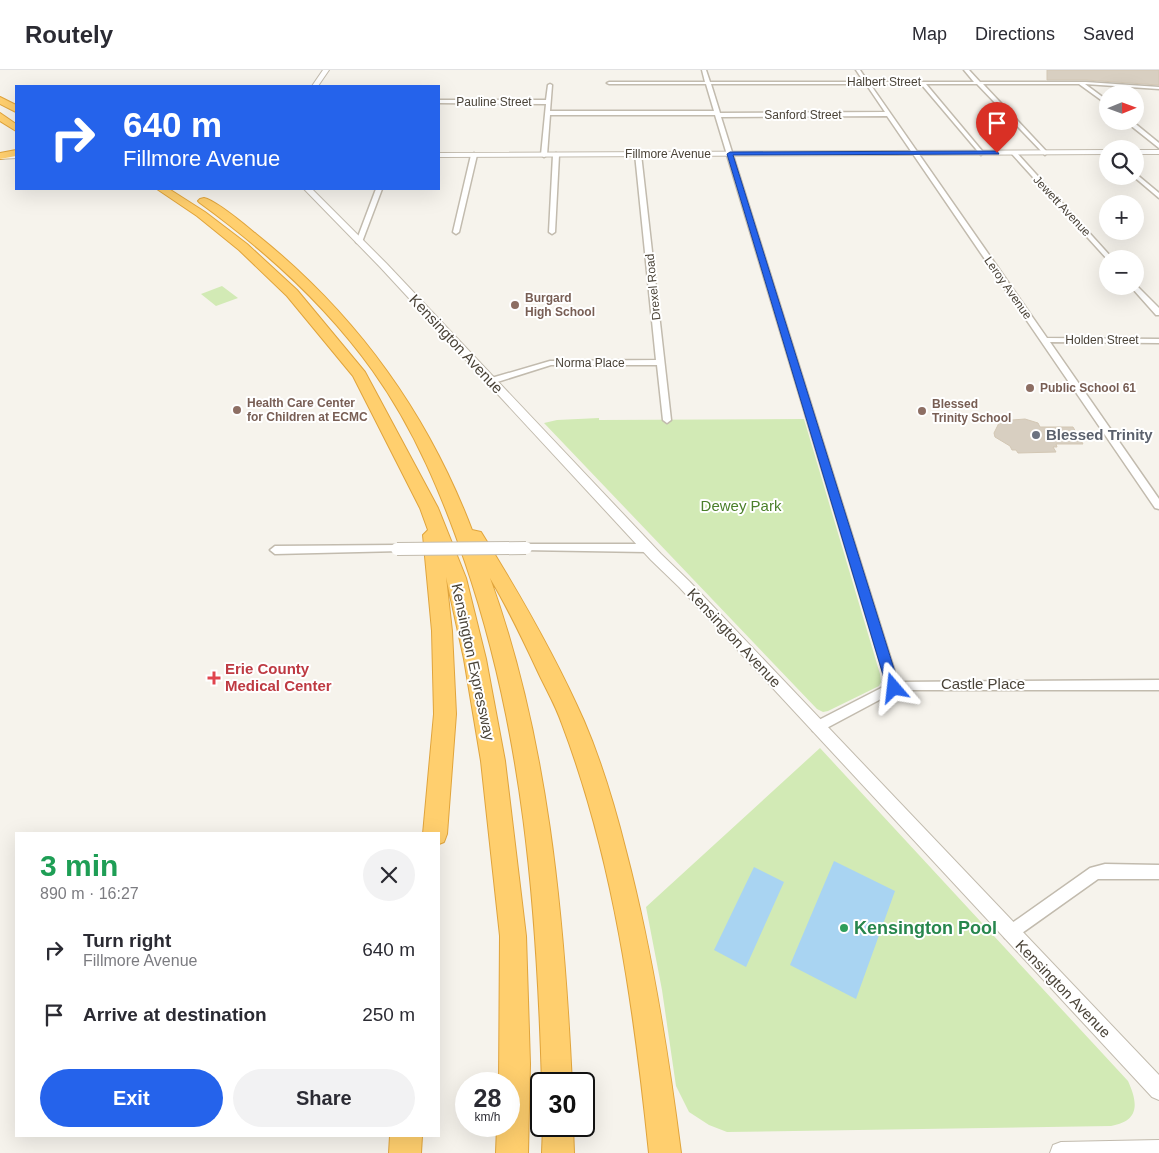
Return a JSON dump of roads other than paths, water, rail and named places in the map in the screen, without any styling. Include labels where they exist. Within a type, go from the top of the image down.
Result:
[{"type":"highway","points":[[0,92],[15,100]]},
{"type":"highway","points":[[0,100],[15,108]]},
{"type":"highway","points":[[0,106],[15,114]]},
{"type":"highway","points":[[0,116],[15,127]]},
{"type":"highway","points":[[0,156],[15,155]]},
{"type":"highway","name":"Kensington Expressway","points":[[164,190],[201,214],[243,248],[292,293],[360,375],[442,505],[497,629],[516,706],[532,795],[545,896],[555,1018],[557,1072]]},
{"type":"highway","name":"Kensington Expressway","points":[[187,190],[230,218],[295,273],[341,320],[378,367],[422,436],[442,505],[456,578],[475,659],[494,761],[513,936],[515,1064],[512,1153]]},
{"type":"highway","points":[[436,832],[445,714],[442,505]]},
{"type":"highway","points":[[442,505],[517,607],[573,722],[602,805],[627,904],[639,965],[656,1074],[665,1153]]},
{"type":"highway","points":[[405,1153],[406,1137]]},
{"type":"highway","points":[[558,1137],[558,1153]]},
{"type":"street","points":[[317,85],[326,70]]},
{"type":"street","points":[[704,70],[894,688]]},
{"type":"street","name":"Leroy Avenue","points":[[858,70],[1159,506]]},
{"type":"street","name":"Jewett Avenue","points":[[966,70],[1045,152]]},
{"type":"street","points":[[922,82],[981,153]]},
{"type":"street","name":"Halbert Street","points":[[609,83],[1080,83],[1159,88]]},
{"type":"street","points":[[1080,83],[1099,97]]},
{"type":"street","points":[[544,155],[550,85]]},
{"type":"street","name":"Pauline Street","points":[[440,102],[548,102]]},
{"type":"street","name":"Sanford Street","points":[[547,112],[888,114]]},
{"type":"street","points":[[1139,130],[1159,146]]},
{"type":"street","name":"Fillmore Avenue","points":[[440,155],[1099,152]]},
{"type":"street","points":[[1144,152],[1159,152]]},
{"type":"street","name":"Jewett Avenue","points":[[1014,153],[1102,250]]},
{"type":"street","name":"Drexel Road","points":[[638,154],[667,420]]},
{"type":"street","points":[[456,232],[474,155]]},
{"type":"street","points":[[552,232],[556,155]]},
{"type":"street","points":[[1144,183],[1159,196]]},
{"type":"street","name":"Kensington Avenue","points":[[309,190],[647,548],[684,584],[1010,934],[1159,1090]]},
{"type":"street","points":[[359,242],[379,190]]},
{"type":"street","points":[[1143,295],[1159,313]]},
{"type":"street","name":"Holden Street","points":[[1044,340],[1159,341]]},
{"type":"street","name":"Norma Place","points":[[491,381],[550,363],[661,362]]},
{"type":"street","points":[[275,550],[647,548]]},
{"type":"street","name":"Castle Place","points":[[817,727],[894,688],[937,684],[1159,685]]},
{"type":"street","points":[[1010,934],[1095,874],[1105,872],[1159,872]]},
{"type":"street","points":[[1061,1153],[1159,1151]]},
{"type":"water","name":"Kensington Pool","points":[[834,861],[895,891],[856,999],[790,965]]},
{"type":"water","points":[[754,867],[784,882],[746,967],[714,950]]},
{"type":"place","name":"Burgard High School","points":[[515,305]]},
{"type":"place","name":"Public School 61","points":[[1030,388]]},
{"type":"place","name":"Health Care Center for Children at ECMC","points":[[237,410]]},
{"type":"place","name":"Blessed Trinity School","points":[[922,411]]},
{"type":"place","name":"Blessed Trinity","points":[[1036,435]]},
{"type":"place","name":"Erie County Medical Center","points":[[214,678]]},
{"type":"place","name":"Kensington Pool","points":[[844,928]]},
{"type":"park label","name":"Dewey Park","points":[[741,506]]}]
